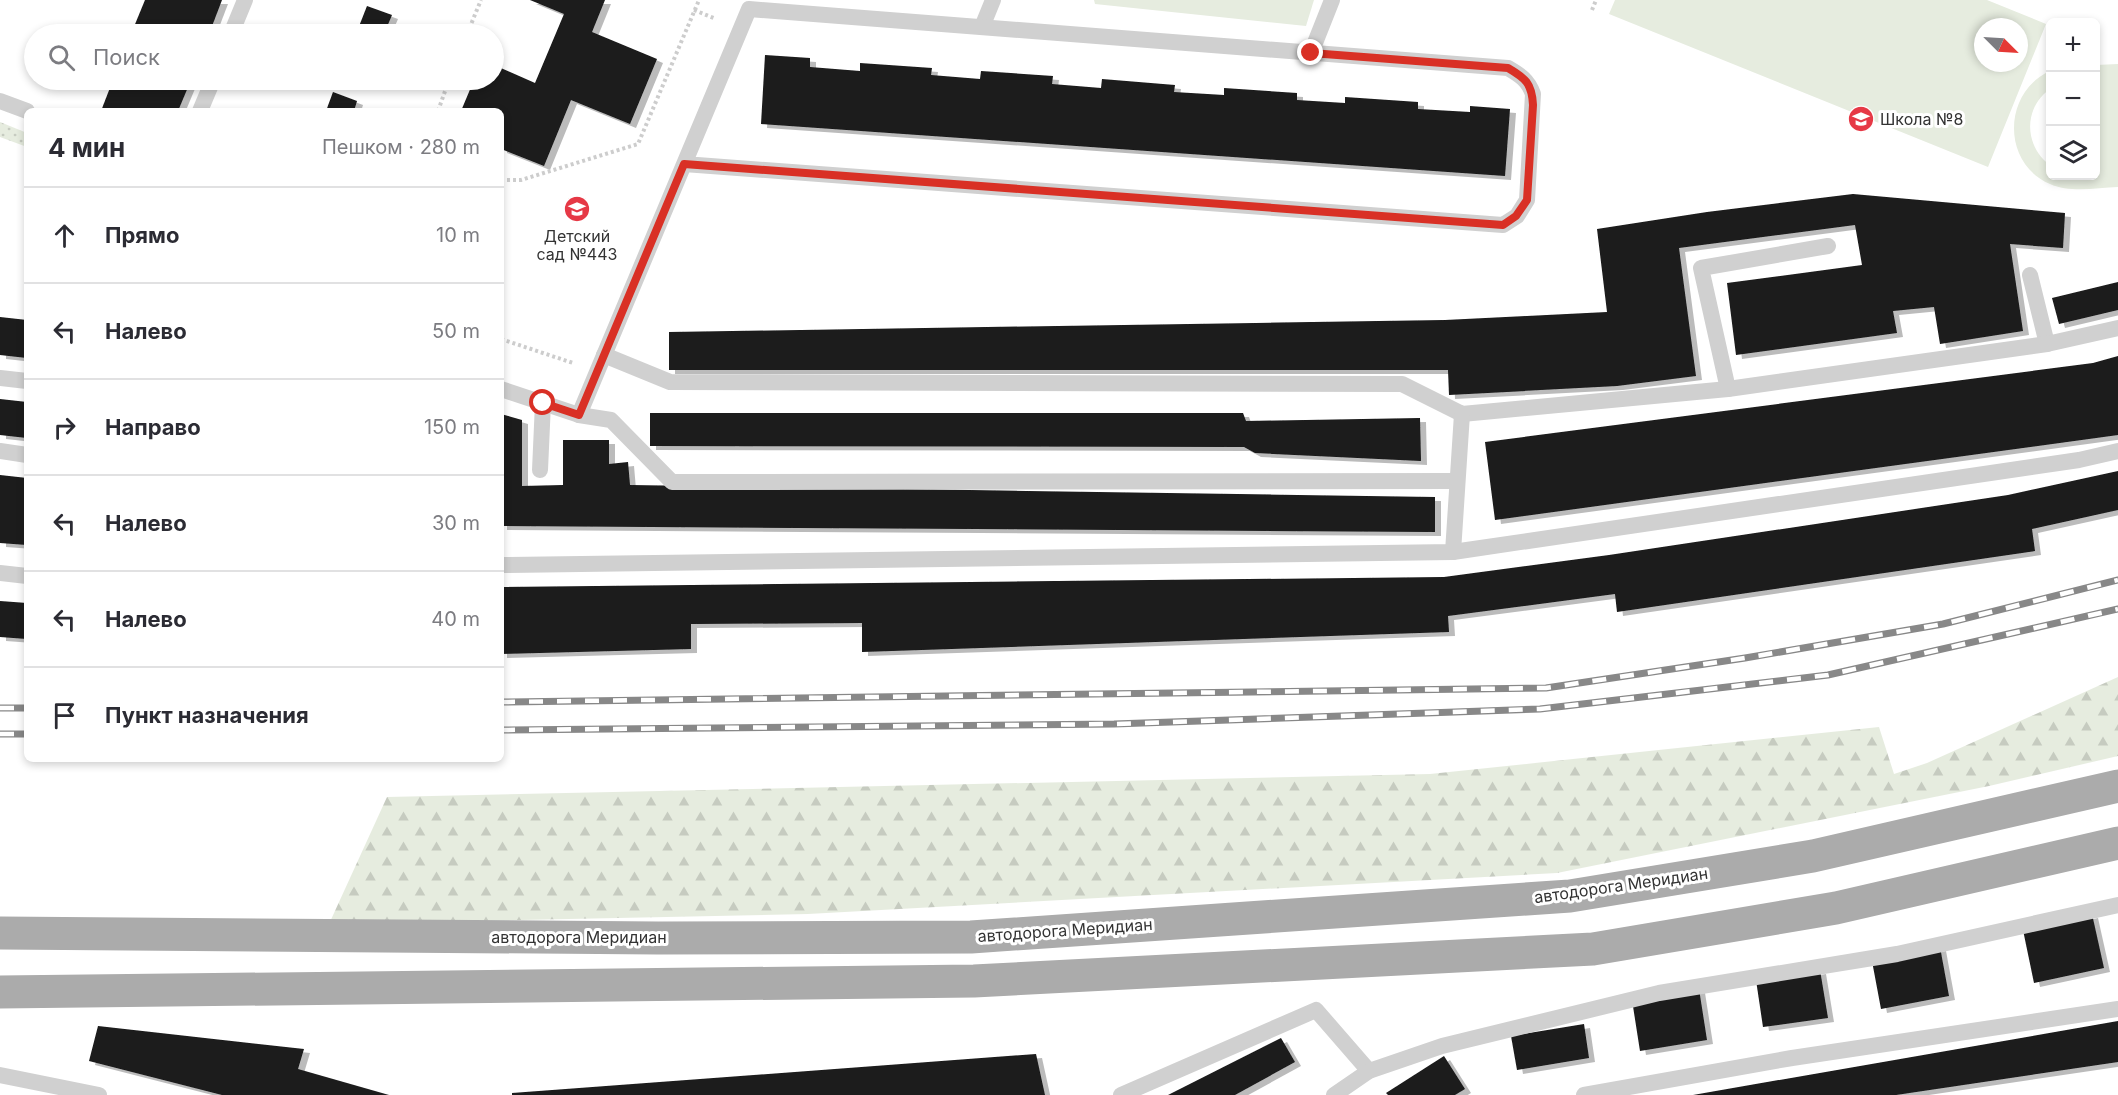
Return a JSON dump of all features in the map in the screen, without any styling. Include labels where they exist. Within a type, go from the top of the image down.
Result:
[{"type":"main road","name":"автодорога Меридиан","points":[[0,933],[634,938],[971,937],[1570,896],[1813,856],[2118,786]]},
{"type":"main road","points":[[0,992],[974,981],[1593,949],[1836,908],[2118,843]]},
{"type":"lane","points":[[235,24],[245,0]]},
{"type":"lane","points":[[982,27],[993,0]]},
{"type":"lane","points":[[1311,53],[1332,0]]},
{"type":"lane","points":[[579,415],[600,363],[749,9],[1508,68],[1529,84],[1533,94],[1527,200],[1516,216],[1503,225],[684,164]]},
{"type":"lane","points":[[201,108],[209,90]]},
{"type":"lane","points":[[0,101],[24,110]]},
{"type":"lane","points":[[1728,389],[1701,268],[1828,246]]},
{"type":"lane","points":[[2030,275],[2047,344]]},
{"type":"lane","points":[[600,363],[670,382],[1402,384],[1462,414],[1728,389],[2047,344],[2118,328]]},
{"type":"lane","points":[[0,378],[24,381]]},
{"type":"lane","points":[[504,390],[579,415],[611,420],[672,482],[1457,481]]},
{"type":"lane","points":[[540,470],[543,403]]},
{"type":"lane","points":[[1452,552],[1462,414]]},
{"type":"lane","points":[[504,565],[1452,552],[2079,460],[2118,451]]},
{"type":"lane","points":[[0,452],[24,455]]},
{"type":"lane","points":[[0,573],[24,576]]},
{"type":"lane","points":[[1334,1095],[1369,1071],[1442,1046],[1659,993],[1898,954],[2118,905]]},
{"type":"lane","points":[[1584,1095],[1792,1058],[2118,1009]]},
{"type":"lane","points":[[1121,1095],[1316,1010],[1369,1071]]},
{"type":"lane","points":[[0,1075],[99,1095]]},
{"type":"path","points":[[471,24],[481,0]]},
{"type":"path","points":[[504,180],[521,180],[638,144],[699,0]]},
{"type":"path","points":[[1592,10],[1596,0]]},
{"type":"path","points":[[439,108],[445,90]]},
{"type":"path","points":[[504,340],[600,363]]},
{"type":"green space","points":[[1094,0],[1314,0],[1306,26],[1095,4]]},
{"type":"green space","points":[[1615,0],[1987,0],[2046,24],[2028,68],[2028,18],[1974,18],[1974,72],[2027,72],[1988,167],[1609,14]]},
{"type":"green space","points":[[2118,64],[2118,187],[2083,189],[2050,184],[2034,174],[2023,160],[2016,145],[2014,128],[2016,110],[2023,95],[2034,81],[2046,74],[2046,93],[2035,106],[2030,127],[2035,148],[2046,161],[2046,180],[2100,180],[2100,65]]},
{"type":"green space","points":[[0,122],[24,132],[24,146],[0,137]]},
{"type":"green space","points":[[2118,677],[2118,756],[1989,786],[1557,873],[808,914],[329,924],[387,797],[1430,774],[1879,727],[1894,774],[1927,763]]},
{"type":"building","points":[[145,0],[222,0],[213,24],[135,24]]},
{"type":"building","points":[[530,0],[605,0],[592,32],[657,59],[630,124],[571,100],[544,166],[504,150],[504,108],[462,108],[470,90],[504,90],[504,69],[535,83],[564,14]]},
{"type":"building","points":[[367,6],[392,15],[388,24],[360,24]]},
{"type":"building","points":[[765,55],[810,58],[810,67],[860,71],[860,63],[932,68],[931,75],[980,79],[981,71],[1053,76],[1052,84],[1101,88],[1102,79],[1175,85],[1174,92],[1224,95],[1224,88],[1297,93],[1297,100],[1345,103],[1345,97],[1418,102],[1418,109],[1470,112],[1470,106],[1510,109],[1505,176],[761,124]]},
{"type":"building","points":[[109,90],[187,90],[179,108],[102,108]]},
{"type":"building","points":[[333,92],[357,101],[355,108],[327,108]]},
{"type":"building","points":[[1853,194],[2065,213],[2063,248],[2010,244],[2023,331],[1940,344],[1934,307],[1893,311],[1897,333],[1736,355],[1727,283],[1862,265],[1855,225],[1679,248],[1696,376],[1617,386],[1449,395],[1448,370],[669,370],[669,332],[1445,320],[1607,312],[1597,229],[1707,212]]},
{"type":"building","points":[[2118,282],[2118,310],[2059,324],[2052,298]]},
{"type":"building","points":[[0,317],[24,320],[24,358],[0,355]]},
{"type":"building","points":[[2118,356],[2118,435],[1495,520],[1485,442],[2093,363]]},
{"type":"building","points":[[0,399],[24,402],[24,438],[0,435]]},
{"type":"building","points":[[650,413],[1243,413],[1246,421],[1420,418],[1421,461],[1255,453],[1244,447],[650,446]]},
{"type":"building","points":[[504,415],[522,420],[522,486],[563,485],[563,440],[609,440],[609,464],[628,462],[630,485],[1435,497],[1435,532],[504,526]]},
{"type":"building","points":[[2118,471],[2118,510],[2032,529],[2035,551],[1617,612],[1615,594],[1448,616],[1449,632],[862,652],[862,623],[691,624],[691,649],[504,654],[504,587],[1444,577],[1609,555],[2008,495]]},
{"type":"building","points":[[0,475],[24,478],[24,545],[0,543]]},
{"type":"building","points":[[0,601],[24,603],[24,639],[0,637]]},
{"type":"building","points":[[2092,914],[2104,968],[2034,983],[2023,930]]},
{"type":"building","points":[[1940,947],[1949,996],[1881,1009],[1872,961]]},
{"type":"building","points":[[1820,970],[1828,1018],[1763,1027],[1756,980]]},
{"type":"building","points":[[1699,989],[1707,1040],[1640,1051],[1632,1000]]},
{"type":"building","points":[[2118,1021],[2118,1062],[1896,1095],[1693,1095]]},
{"type":"building","points":[[1584,1024],[1589,1058],[1517,1070],[1511,1036]]},
{"type":"building","points":[[98,1026],[304,1049],[298,1069],[389,1095],[222,1095],[89,1061]]},
{"type":"building","points":[[1281,1038],[1295,1062],[1235,1095],[1168,1095]]},
{"type":"building","points":[[1036,1054],[1045,1095],[512,1095],[512,1093]]},
{"type":"building","points":[[1444,1056],[1465,1089],[1455,1095],[1388,1095],[1386,1093]]},
{"type":"railway","points":[[504,702],[1546,688],[1745,658],[1943,624],[2118,580]]},
{"type":"railway","points":[[504,730],[1114,724],[1540,709],[1828,675],[2118,609]]},
{"type":"railway","points":[[0,708],[24,708]]},
{"type":"railway","points":[[0,734],[24,734]]},
{"type":"place","name":"Школа №8","points":[[1861,119]]},
{"type":"place","name":"Детский сад №443","points":[[577,209]]},
{"type":"route","points":[[543,403],[579,415],[684,164],[1503,225],[1516,216],[1527,200],[1533,105],[1533,94],[1529,84],[1520,76],[1508,68],[1311,53]]}]
